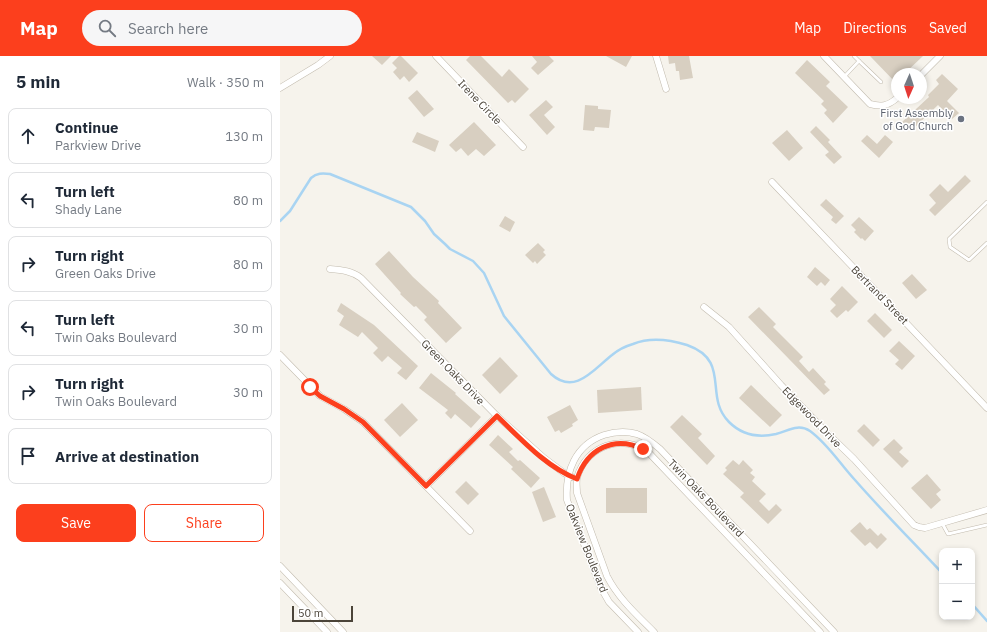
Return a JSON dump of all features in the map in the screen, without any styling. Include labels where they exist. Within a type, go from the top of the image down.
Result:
[{"type":"street","points":[[280,88],[330,56]]},
{"type":"street","name":"Irene Circle","points":[[436,56],[523,148]]},
{"type":"street","points":[[656,56],[666,89]]},
{"type":"street","points":[[824,56],[870,104],[880,106],[891,102]]},
{"type":"street","points":[[927,69],[940,56]]},
{"type":"street","name":"Bertrand Street","points":[[772,182],[987,408]]},
{"type":"street","name":"Green Oaks Drive","points":[[330,269],[354,273],[361,278],[497,416],[544,458],[568,475],[577,479]]},
{"type":"street","name":"Edgewood Drive","points":[[704,307],[729,327],[824,430],[854,459],[910,521],[919,527],[925,528],[942,523]]},
{"type":"street","points":[[280,355],[320,396],[344,409],[363,422],[470,531]]},
{"type":"street","points":[[426,486],[497,416]]},
{"type":"street","name":"Twin Oaks Boulevard","points":[[568,475],[573,462],[580,451],[596,438],[611,433],[623,432],[637,434],[643,437],[660,449],[834,632]]},
{"type":"street","name":"Twin Oaks Boulevard","points":[[577,479],[581,468],[593,454],[609,444],[632,444],[643,449],[649,453],[820,632]]},
{"type":"street","name":"Oakview Boulevard","points":[[568,475],[566,488],[570,508],[601,588],[609,602],[638,632]]},
{"type":"street","name":"Oakview Boulevard","points":[[577,479],[577,493],[579,501],[612,587],[626,604],[654,632]]},
{"type":"street","points":[[942,523],[987,510]]},
{"type":"street","points":[[280,566],[341,631]]},
{"type":"street","points":[[280,583],[327,632]]},
{"type":"lane","points":[[854,56],[881,82]]},
{"type":"lane","points":[[844,77],[859,61]]},
{"type":"lane","points":[[987,202],[949,239],[950,247],[969,260],[987,243]]},
{"type":"lane","points":[[942,523],[948,534],[987,525]]},
{"type":"building","points":[[372,56],[391,56],[382,65]]},
{"type":"building","points":[[399,56],[401,56],[418,73],[409,82],[404,76],[400,80],[393,72],[397,68],[392,63]]},
{"type":"building","points":[[470,56],[481,56],[502,77],[509,69],[529,89],[515,103],[512,100],[508,103],[466,60]]},
{"type":"building","points":[[532,56],[549,56],[554,61],[538,75],[531,68],[537,62]]},
{"type":"building","points":[[606,56],[632,56],[626,67]]},
{"type":"building","points":[[668,56],[689,56],[693,78],[680,80],[679,71],[676,71],[675,63],[669,64]]},
{"type":"building","points":[[870,56],[923,56],[910,68],[891,68],[891,78]]},
{"type":"building","points":[[807,60],[830,82],[826,86],[848,107],[833,123],[824,113],[827,110],[821,104],[824,101],[795,73]]},
{"type":"building","points":[[942,74],[958,89],[947,101],[959,113],[952,119],[938,105],[911,131],[902,122],[921,104],[927,104],[927,99],[929,97],[928,95],[939,84],[936,80]]},
{"type":"building","points":[[417,90],[434,109],[424,117],[408,98]]},
{"type":"building","points":[[546,100],[553,107],[544,115],[555,127],[547,135],[529,115]]},
{"type":"building","points":[[585,105],[598,106],[598,109],[611,110],[609,128],[595,127],[594,131],[583,130]]},
{"type":"building","points":[[474,122],[496,145],[484,156],[476,149],[468,156],[461,148],[456,152],[449,145]]},
{"type":"building","points":[[816,126],[830,140],[828,142],[842,157],[834,164],[825,155],[829,152],[810,132]]},
{"type":"building","points":[[787,130],[803,148],[789,161],[772,143]]},
{"type":"building","points":[[417,132],[439,141],[435,152],[412,142]]},
{"type":"building","points":[[867,135],[877,144],[885,135],[893,142],[879,158],[861,141]]},
{"type":"building","points":[[965,175],[971,181],[935,216],[929,210],[936,203],[929,195],[940,184],[948,192]]},
{"type":"building","points":[[826,199],[844,216],[836,224],[831,220],[833,217],[820,205]]},
{"type":"building","points":[[505,216],[515,222],[510,232],[499,226]]},
{"type":"building","points":[[859,217],[874,231],[865,241],[854,232],[856,230],[851,225]]},
{"type":"building","points":[[538,243],[545,250],[543,252],[546,255],[537,264],[535,261],[533,263],[525,255]]},
{"type":"building","points":[[389,251],[413,277],[439,301],[438,303],[462,328],[446,343],[424,320],[427,317],[416,306],[414,307],[400,294],[401,293],[375,264]]},
{"type":"building","points":[[815,267],[830,280],[825,286],[821,282],[817,286],[807,277]]},
{"type":"building","points":[[912,274],[927,290],[916,299],[902,283]]},
{"type":"building","points":[[842,286],[858,302],[848,312],[846,310],[837,318],[830,311],[836,305],[830,299]]},
{"type":"building","points":[[341,303],[374,325],[418,366],[406,380],[397,373],[402,368],[388,356],[382,362],[373,353],[378,348],[362,332],[358,337],[339,325],[344,316],[337,311]]},
{"type":"building","points":[[759,307],[776,324],[773,327],[803,357],[799,361],[809,372],[813,368],[826,382],[824,384],[830,390],[824,395],[748,317]]},
{"type":"building","points":[[875,313],[892,330],[884,338],[867,321]]},
{"type":"building","points":[[899,341],[915,356],[902,370],[895,364],[899,360],[889,351]]},
{"type":"building","points":[[500,357],[518,376],[500,394],[482,375]]},
{"type":"building","points":[[431,373],[456,393],[455,394],[481,417],[471,428],[455,414],[451,419],[445,413],[448,410],[419,388]]},
{"type":"building","points":[[751,385],[782,415],[770,427],[739,398]]},
{"type":"building","points":[[641,387],[642,410],[598,413],[597,390]]},
{"type":"building","points":[[402,403],[418,420],[400,437],[384,420]]},
{"type":"building","points":[[570,405],[578,420],[572,424],[573,426],[561,433],[559,430],[555,432],[547,417]]},
{"type":"building","points":[[682,415],[702,434],[698,438],[715,456],[707,465],[670,427]]},
{"type":"building","points":[[864,424],[880,440],[873,447],[857,431]]},
{"type":"building","points":[[498,435],[513,449],[509,452],[540,478],[531,488],[511,469],[513,467],[489,445]]},
{"type":"building","points":[[894,439],[903,448],[899,452],[909,461],[902,468],[883,449]]},
{"type":"building","points":[[733,460],[739,465],[743,460],[753,470],[750,473],[755,477],[752,481],[766,494],[759,501],[769,511],[776,504],[782,510],[768,524],[740,497],[744,493],[723,474],[727,470],[725,468]]},
{"type":"building","points":[[927,474],[941,490],[936,494],[941,500],[931,509],[911,488]]},
{"type":"building","points":[[466,481],[479,494],[468,505],[455,492]]},
{"type":"building","points":[[544,487],[556,517],[543,522],[532,492]]},
{"type":"building","points":[[606,488],[647,488],[647,513],[606,513]]},
{"type":"building","points":[[860,522],[867,530],[870,528],[878,536],[881,533],[887,539],[877,549],[870,542],[865,546],[850,531]]},
{"type":"waterway","points":[[280,221],[290,211],[311,178],[320,174],[330,174],[411,207],[425,221],[434,234],[450,249],[473,261],[484,273],[504,316],[551,374],[560,380],[568,382],[584,378],[617,351],[646,340],[674,342],[687,345],[701,352],[709,360],[713,370],[718,401],[722,412],[729,422],[745,433],[763,436],[776,434],[793,428],[801,428],[810,431],[828,448],[849,474],[939,570]]},
{"type":"waterway","points":[[975,607],[987,621]]},
{"type":"place","name":"First Assembly of God Church","points":[[961,119]]},
{"type":"route","points":[[310,387],[320,396],[344,409],[363,422],[426,486],[497,416],[521,439],[554,466],[577,479],[581,468],[593,454],[609,444],[632,444],[643,449]]}]
